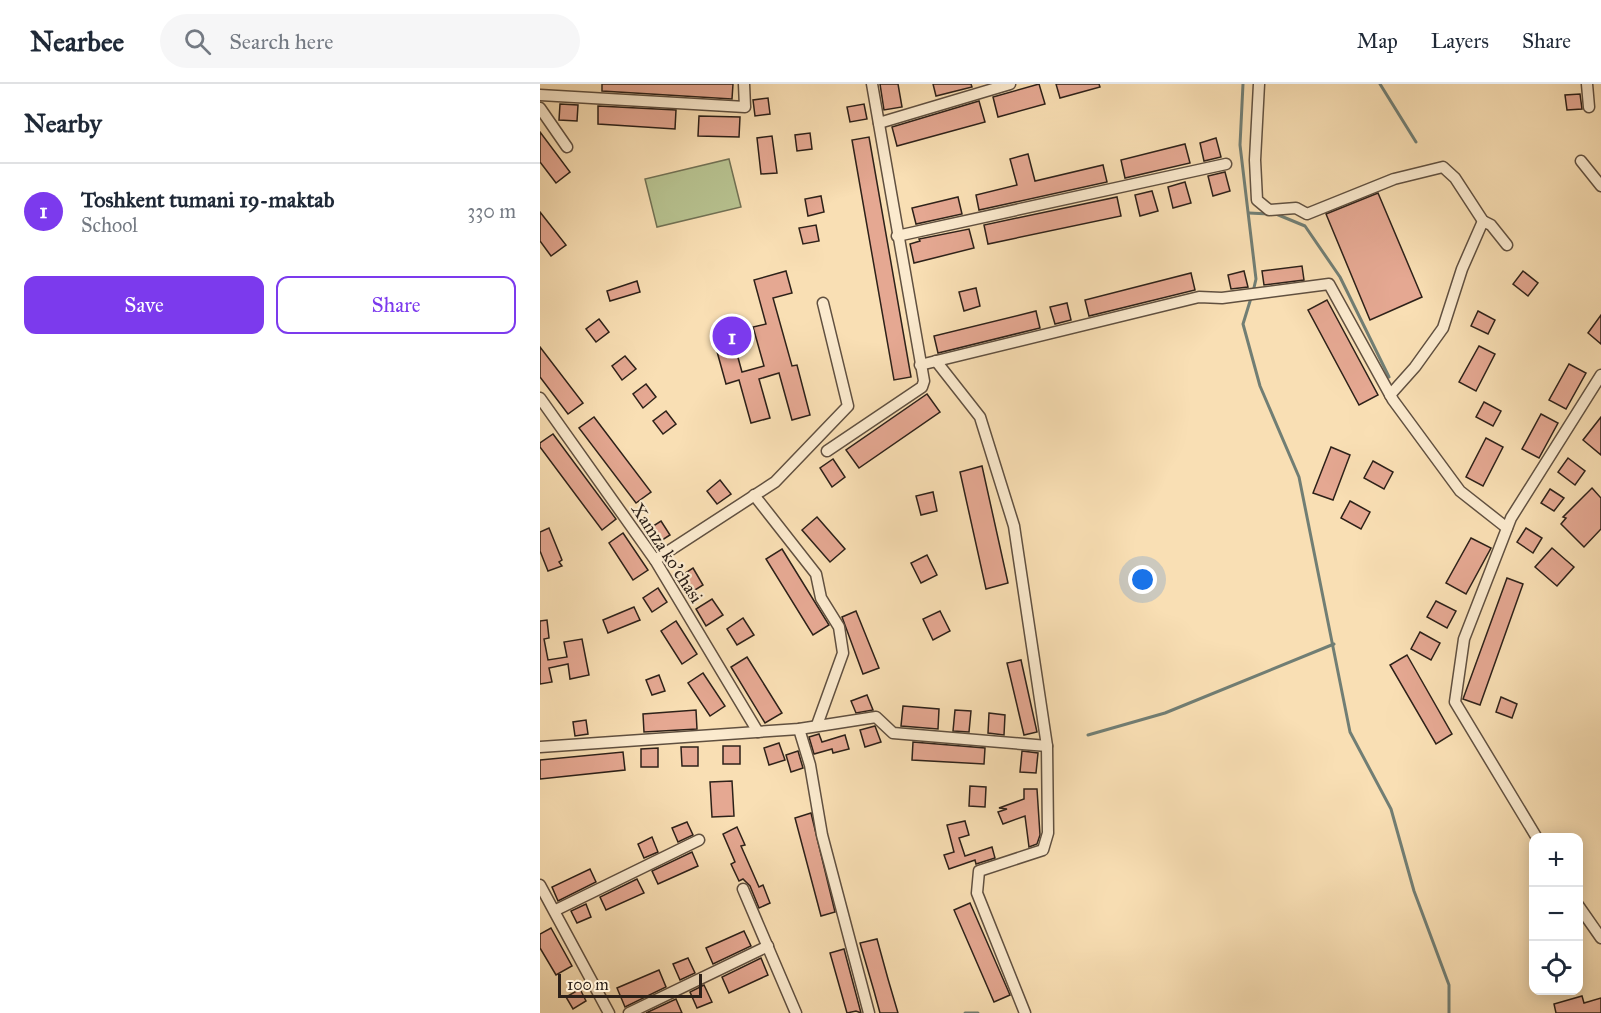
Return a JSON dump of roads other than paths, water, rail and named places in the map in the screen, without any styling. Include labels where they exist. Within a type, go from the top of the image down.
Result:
[{"type":"street","points":[[540,95],[745,106],[744,84]]},
{"type":"street","points":[[827,451],[922,387],[924,381],[872,84]]},
{"type":"street","points":[[879,123],[1010,84]]},
{"type":"street","points":[[1259,84],[1254,160],[1257,200],[1269,210],[1296,208],[1307,214],[1394,179],[1443,167],[1455,178],[1483,221],[1491,225],[1507,245]]},
{"type":"street","points":[[1587,84],[1589,107]]},
{"type":"street","points":[[540,108],[567,147]]},
{"type":"street","points":[[1581,161],[1601,186]]},
{"type":"street","points":[[897,236],[1226,164]]},
{"type":"street","points":[[1390,394],[1415,367],[1443,328],[1462,269],[1483,221]]},
{"type":"street","points":[[920,365],[1199,297],[1244,295],[1329,284],[1390,394],[1460,491],[1507,528]]},
{"type":"street","points":[[655,560],[775,482],[848,406],[823,303]]},
{"type":"street","points":[[936,361],[981,417],[1014,526],[1047,746],[1048,833],[1043,850],[979,871],[977,893],[1025,1013]]},
{"type":"street","points":[[1535,833],[1455,702],[1464,639],[1507,528],[1601,375]]},
{"type":"street","name":"Xamza ko'chasi","points":[[540,398],[655,560],[758,732]]},
{"type":"street","points":[[754,495],[816,574],[821,598],[839,627],[843,654],[817,725]]},
{"type":"street","points":[[540,747],[799,729],[876,717],[893,733],[1047,746]]},
{"type":"street","points":[[799,729],[810,765],[822,835],[869,1013]]},
{"type":"street","points":[[556,910],[699,840]]},
{"type":"street","points":[[540,885],[556,910],[562,928],[609,1013]]},
{"type":"street","points":[[743,889],[796,1013]]},
{"type":"street","points":[[1583,912],[1601,938]]},
{"type":"street","points":[[629,1013],[768,946]]},
{"type":"waterway","points":[[1243,84],[1240,145],[1256,279],[1253,292]]},
{"type":"waterway","points":[[1380,84],[1416,142]]},
{"type":"waterway","points":[[1249,213],[1269,214]]},
{"type":"waterway","points":[[1276,214],[1305,226],[1340,277],[1389,377]]},
{"type":"waterway","points":[[1251,298],[1243,324],[1260,386],[1299,477],[1350,732],[1391,809],[1414,891],[1449,985],[1449,1013]]},
{"type":"waterway","points":[[1088,735],[1165,713],[1334,644]]},
{"type":"waterway","points":[[965,1013],[978,1013]]},
{"type":"place","name":"Toshkent tumani 19-maktab","points":[[732,336]]}]
